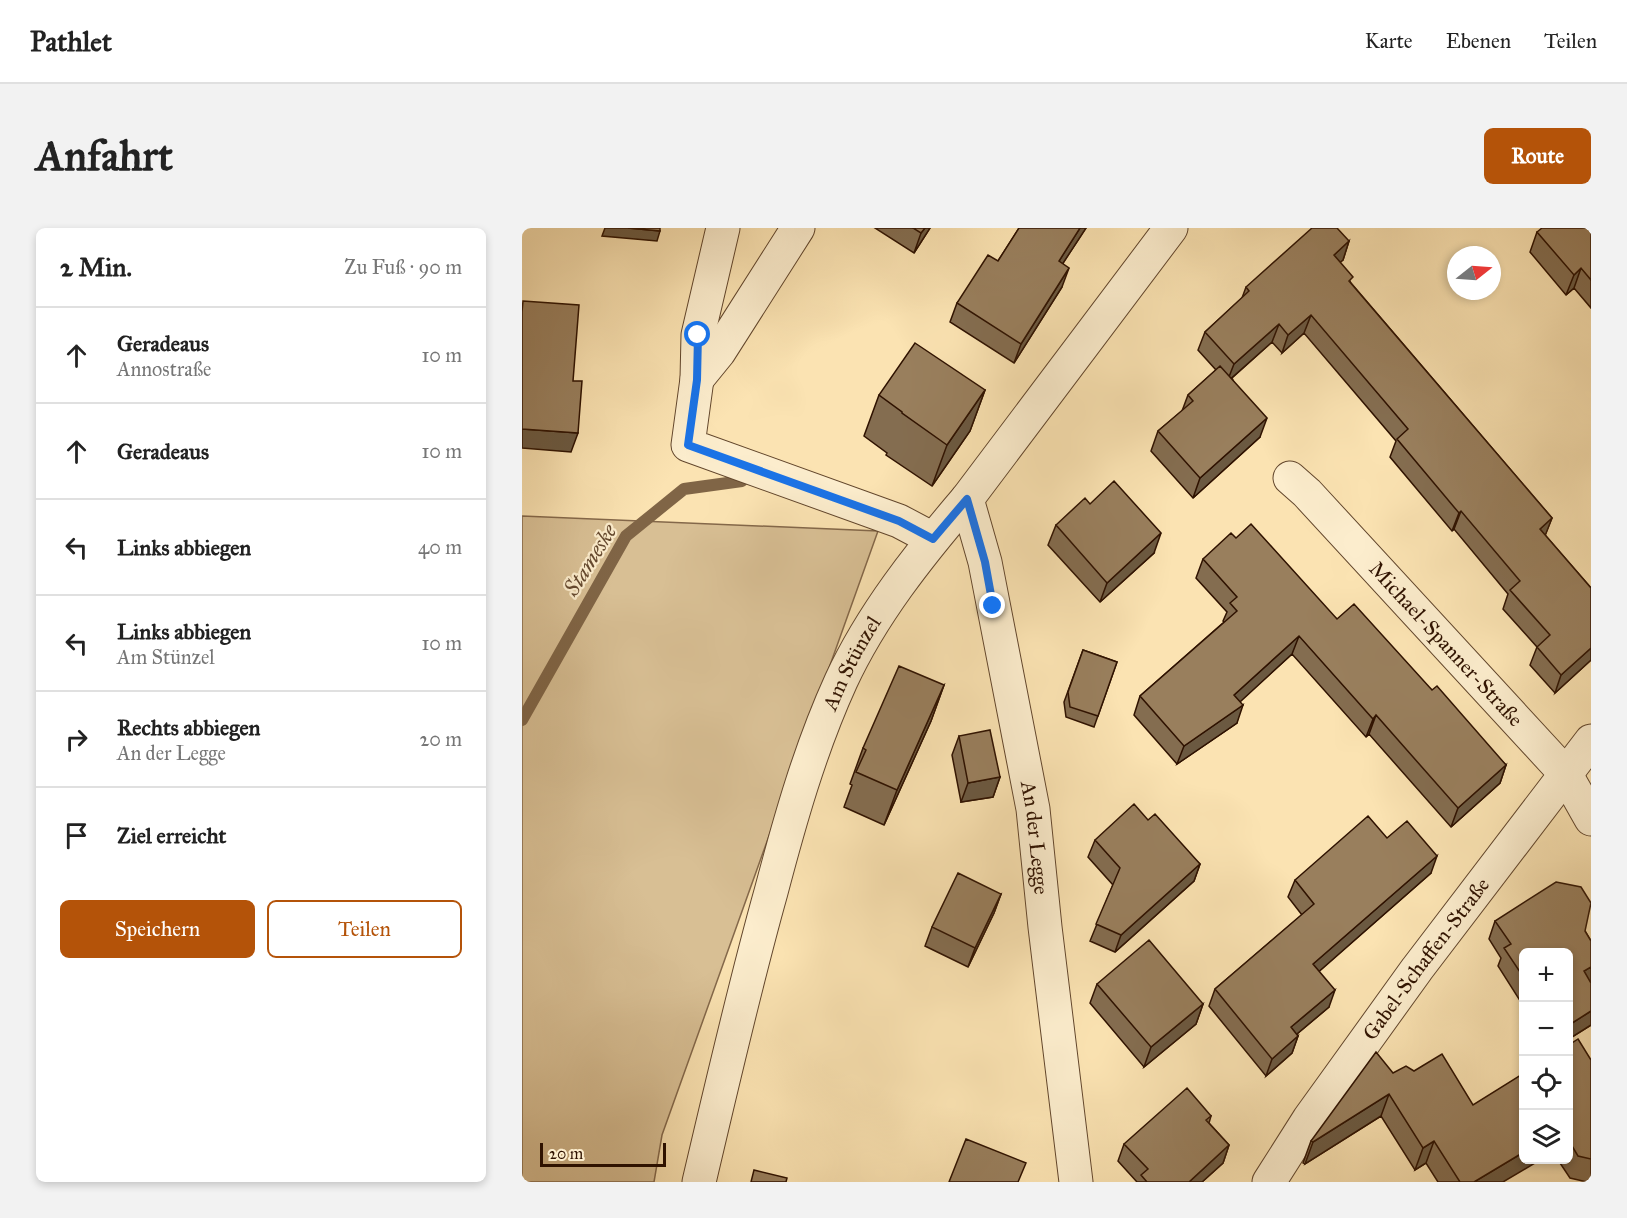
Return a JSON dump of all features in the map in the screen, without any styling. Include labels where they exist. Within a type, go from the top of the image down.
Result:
[{"type":"street","points":[[723,228],[698,335],[688,445],[899,521],[933,539]]},
{"type":"street","points":[[694,391],[798,228]]},
{"type":"street","name":"Am Stünzel","points":[[699,1182],[743,994],[794,806],[841,681],[883,608],[933,539],[967,499],[1171,228]]},
{"type":"street","name":"Michael-Spanner-Straße","points":[[1290,478],[1307,493],[1565,774],[1591,819]]},
{"type":"street","name":"An der Legge","points":[[967,499],[985,562],[1033,810],[1076,1182]]},
{"type":"street","name":"Gabel-Schaffen-Straße","points":[[1269,1182],[1309,1119],[1411,978],[1591,741]]},
{"type":"shaded area","points":[[522,516],[878,531],[662,1135],[654,1182],[522,1182]]},
{"type":"building","points":[[628,228],[660,228],[660,231]]},
{"type":"building","points":[[913,228],[925,228],[921,233]]},
{"type":"building","points":[[1019,228],[1080,228],[1059,261],[1069,268],[1021,344],[957,303],[988,255],[998,261]]},
{"type":"building","points":[[1312,228],[1337,228],[1349,241],[1334,255],[1353,277],[1349,281],[1552,518],[1540,529],[1591,588],[1591,648],[1561,675],[1537,647],[1550,635],[1510,590],[1520,581],[1397,439],[1408,429],[1311,315],[1288,335],[1279,324],[1234,364],[1205,332],[1249,291],[1246,287]]},
{"type":"building","points":[[1542,228],[1591,228],[1591,280],[1581,268],[1574,275],[1537,232]]},
{"type":"building","points":[[523,301],[579,305],[573,381],[582,381],[578,433],[522,429]]},
{"type":"building","points":[[915,343],[985,390],[947,445],[879,395]]},
{"type":"building","points":[[1220,366],[1267,418],[1200,478],[1158,431],[1193,401],[1188,395]]},
{"type":"building","points":[[1114,481],[1161,533],[1107,583],[1056,525],[1085,498],[1090,504]]},
{"type":"building","points":[[1251,524],[1337,619],[1354,604],[1432,690],[1437,686],[1506,765],[1458,808],[1376,715],[1373,719],[1299,636],[1234,695],[1243,705],[1184,746],[1140,696],[1237,611],[1230,603],[1237,597],[1203,559],[1231,533],[1236,538]]},
{"type":"building","points":[[1083,650],[1117,662],[1098,716],[1070,707],[1068,692]]},
{"type":"building","points":[[899,666],[944,685],[897,790],[856,772],[866,750],[863,748]]},
{"type":"building","points":[[990,730],[1000,777],[968,783],[959,736]]},
{"type":"building","points":[[1134,804],[1148,820],[1155,814],[1200,864],[1121,935],[1096,924],[1120,868],[1095,840]]},
{"type":"building","points":[[1368,816],[1387,838],[1407,821],[1437,856],[1313,964],[1335,990],[1291,1027],[1298,1036],[1272,1059],[1215,989],[1314,904],[1295,880]]},
{"type":"building","points":[[958,873],[1001,894],[975,948],[932,927]]},
{"type":"building","points":[[1556,882],[1581,887],[1591,903],[1585,931],[1591,941],[1591,967],[1584,971],[1591,983],[1591,1011],[1573,1022],[1573,948],[1519,948],[1519,970],[1504,948],[1511,944],[1495,921]]},
{"type":"building","points":[[1149,940],[1203,1004],[1151,1047],[1097,984]]},
{"type":"building","points":[[1578,1039],[1591,1060],[1591,1159],[1578,1156],[1573,1148],[1573,1042]]},
{"type":"building","points":[[1376,1052],[1393,1073],[1406,1066],[1414,1071],[1442,1054],[1473,1105],[1519,1076],[1519,1155],[1474,1182],[1460,1182],[1434,1141],[1423,1148],[1389,1094],[1313,1142],[1311,1141]]},
{"type":"building","points":[[1187,1088],[1211,1116],[1206,1120],[1229,1145],[1189,1182],[1147,1182],[1141,1175],[1148,1169],[1124,1144]]},
{"type":"building","points":[[966,1139],[1026,1163],[1018,1182],[949,1182]]},
{"type":"building","points":[[754,1170],[787,1178],[786,1182],[751,1182]]},
{"type":"waterway","name":"Stameske","points":[[522,720],[626,536],[684,489],[742,481]]},
{"type":"route","points":[[698,335],[697,380],[688,445],[899,521],[933,539],[967,499],[985,562],[993,606]]}]
